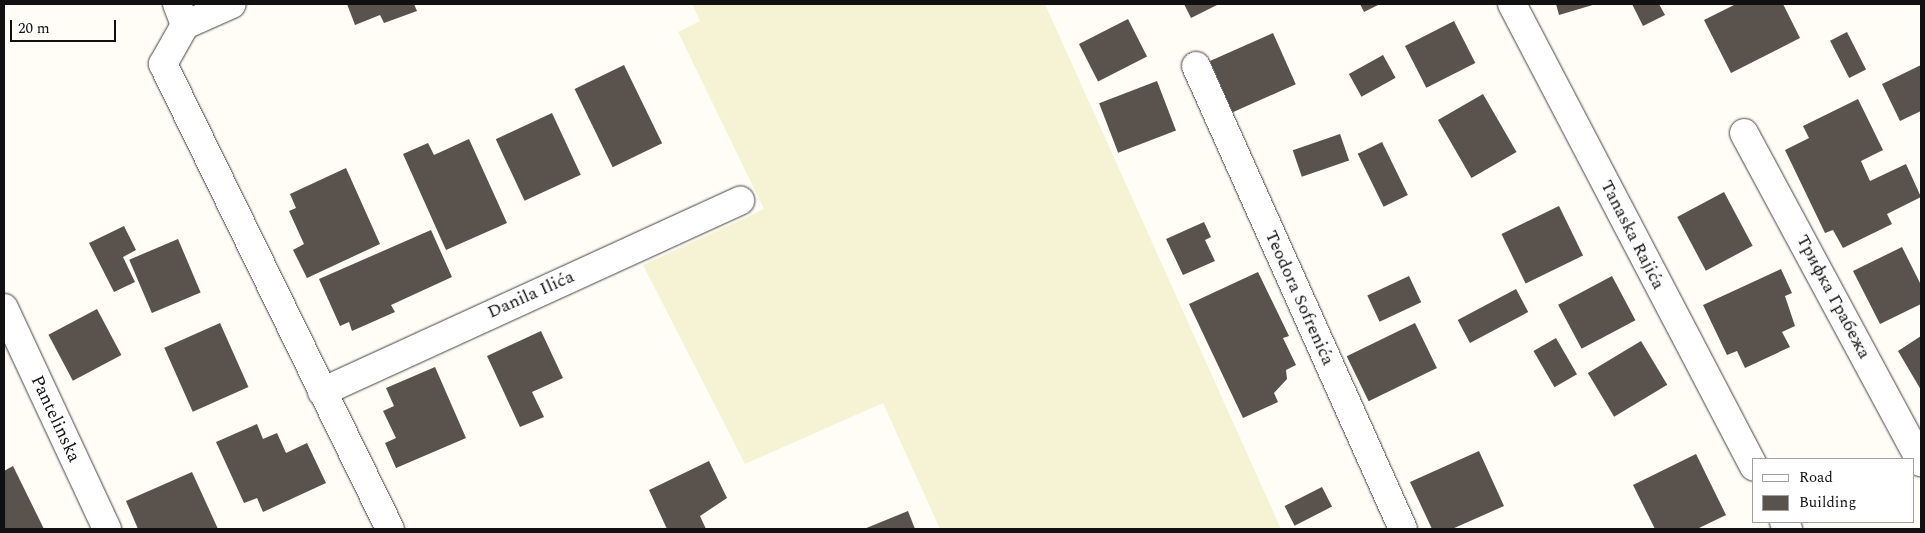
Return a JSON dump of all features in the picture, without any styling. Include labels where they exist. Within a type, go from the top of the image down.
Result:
[{"type":"street","points":[[232,4],[181,14],[163,64],[390,529]]},
{"type":"street","name":"Tanaska Rajića","points":[[1512,4],[1752,463]]},
{"type":"street","name":"Teodora Sofrenića","points":[[1196,66],[1402,529]]},
{"type":"street","name":"Трифка Грабежа","points":[[1744,132],[1921,462]]},
{"type":"street","name":"Danila Ilića","points":[[322,392],[740,201]]},
{"type":"street","name":"Pantelinska","points":[[4,308],[107,529]]},
{"type":"shaded area","points":[[692,4],[1045,4],[1281,529],[940,529],[883,403],[745,464],[643,265],[764,209],[678,32],[700,21]]},
{"type":"building","points":[[347,4],[414,4],[417,11],[384,23],[380,15],[355,25]]},
{"type":"building","points":[[1184,4],[1219,4],[1191,18]]},
{"type":"building","points":[[1360,4],[1380,4],[1364,12]]},
{"type":"building","points":[[1556,4],[1596,4],[1559,15]]},
{"type":"building","points":[[1632,4],[1659,4],[1665,15],[1643,26]]},
{"type":"building","points":[[1736,4],[1783,4],[1800,38],[1731,73],[1704,20]]},
{"type":"building","points":[[1128,19],[1147,56],[1098,81],[1079,44]]},
{"type":"building","points":[[1454,21],[1475,63],[1426,88],[1405,46]]},
{"type":"building","points":[[1847,32],[1866,69],[1849,78],[1830,41]]},
{"type":"building","points":[[1273,33],[1296,84],[1233,112],[1210,61]]},
{"type":"building","points":[[1383,55],[1396,78],[1361,97],[1349,74]]},
{"type":"building","points":[[624,65],[662,143],[613,167],[575,89]]},
{"type":"building","points":[[1921,65],[1921,111],[1900,121],[1882,84]]},
{"type":"building","points":[[1157,81],[1176,130],[1118,153],[1099,103]]},
{"type":"building","points":[[1483,94],[1516,152],[1471,178],[1438,120]]},
{"type":"building","points":[[1858,99],[1883,150],[1861,161],[1870,181],[1906,164],[1921,197],[1887,214],[1892,224],[1843,248],[1833,230],[1825,233],[1785,150],[1809,138],[1803,126]]},
{"type":"building","points":[[552,113],[581,175],[525,201],[496,139]]},
{"type":"building","points":[[1340,134],[1349,160],[1302,177],[1293,150]]},
{"type":"building","points":[[469,139],[507,223],[446,250],[403,154],[428,143],[434,155]]},
{"type":"building","points":[[1382,142],[1408,195],[1384,207],[1358,154]]},
{"type":"building","points":[[346,168],[380,244],[307,278],[293,250],[304,244],[289,211],[296,208],[290,194]]},
{"type":"building","points":[[1724,192],[1753,246],[1706,271],[1677,217]]},
{"type":"building","points":[[1559,206],[1583,255],[1526,283],[1501,234]]},
{"type":"building","points":[[1204,222],[1211,237],[1205,240],[1215,261],[1183,275],[1166,239]]},
{"type":"building","points":[[124,226],[136,250],[123,257],[135,282],[114,292],[89,243]]},
{"type":"building","points":[[431,230],[452,277],[391,305],[395,312],[352,331],[349,322],[340,326],[319,279]]},
{"type":"building","points":[[178,239],[201,292],[152,313],[129,260]]},
{"type":"building","points":[[1902,247],[1921,285],[1921,304],[1880,324],[1853,271]]},
{"type":"building","points":[[1781,269],[1792,293],[1785,296],[1795,326],[1782,332],[1790,347],[1745,368],[1737,351],[1727,355],[1703,305]]},
{"type":"building","points":[[1258,272],[1289,336],[1283,338],[1296,365],[1286,370],[1287,379],[1274,393],[1278,402],[1243,418],[1189,304]]},
{"type":"building","points":[[1409,276],[1421,302],[1380,322],[1367,295]]},
{"type":"building","points":[[1612,276],[1635,320],[1582,349],[1558,305]]},
{"type":"building","points":[[1516,289],[1528,312],[1470,343],[1458,320]]},
{"type":"building","points":[[97,309],[121,355],[73,381],[48,335]]},
{"type":"building","points":[[220,323],[248,387],[193,412],[164,348]]},
{"type":"building","points":[[1415,323],[1437,368],[1369,401],[1347,356]]},
{"type":"building","points":[[541,331],[563,378],[532,392],[544,417],[520,427],[487,356]]},
{"type":"building","points":[[1921,336],[1921,390],[1898,351]]},
{"type":"building","points":[[1556,338],[1577,374],[1554,387],[1533,351]]},
{"type":"building","points":[[1641,341],[1667,385],[1614,417],[1588,373]]},
{"type":"building","points":[[435,367],[466,438],[396,468],[385,443],[396,438],[383,411],[394,406],[386,388]]},
{"type":"building","points":[[257,424],[263,439],[277,433],[286,453],[307,443],[326,483],[263,512],[257,498],[244,503],[216,442]]},
{"type":"building","points":[[1479,451],[1504,506],[1452,529],[1432,529],[1410,482]]},
{"type":"building","points":[[1696,454],[1726,515],[1697,529],[1655,529],[1633,485]]},
{"type":"building","points":[[709,461],[727,498],[700,516],[706,529],[667,529],[649,490]]},
{"type":"building","points":[[13,466],[44,529],[4,529],[4,471]]},
{"type":"building","points":[[192,472],[218,529],[138,529],[126,501]]},
{"type":"building","points":[[1322,487],[1332,507],[1295,526],[1285,506]]},
{"type":"building","points":[[908,511],[915,529],[864,529]]}]
